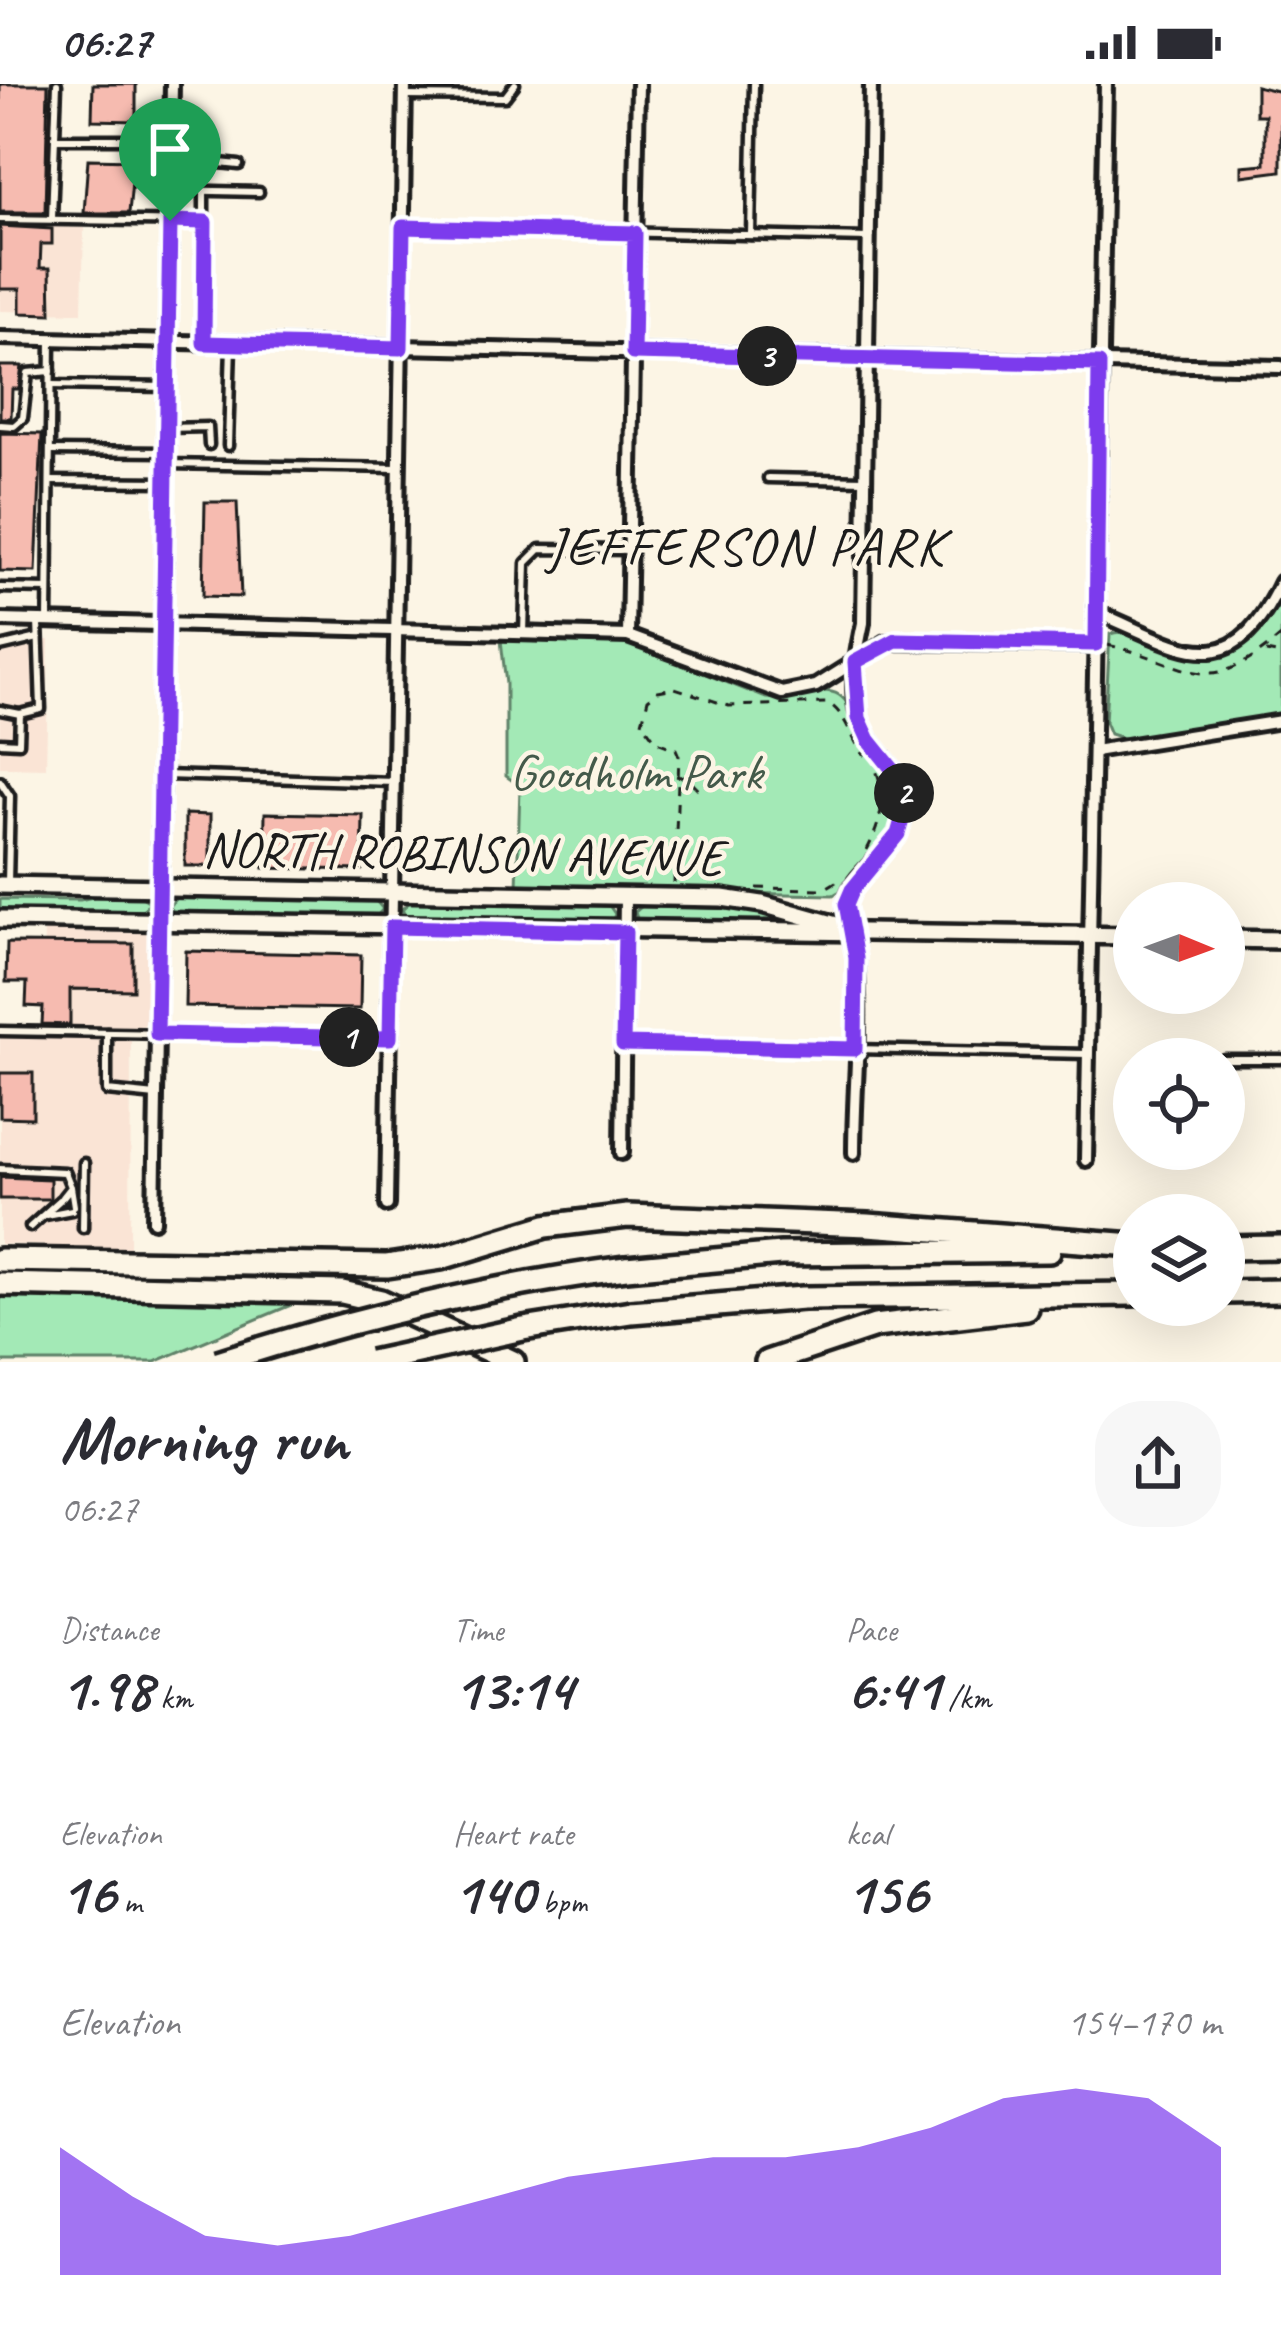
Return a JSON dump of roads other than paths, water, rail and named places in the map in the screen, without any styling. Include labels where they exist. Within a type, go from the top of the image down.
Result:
[{"type":"highway","points":[[0,1260],[386,1267],[454,1255],[546,1226],[627,1216],[868,1225],[1113,1245]]},
{"type":"highway","points":[[218,1362],[409,1306],[488,1288],[626,1268],[781,1254],[1113,1247]]},
{"type":"highway","points":[[1245,1248],[1281,1247]]},
{"type":"highway","points":[[0,1284],[342,1292],[381,1301],[513,1362]]},
{"type":"highway","points":[[1245,1292],[1281,1291]]},
{"type":"highway","points":[[371,1362],[524,1328],[632,1312],[803,1298],[1113,1294]]},
{"type":"highway","points":[[767,1362],[875,1326],[1113,1297]]},
{"type":"street","points":[[154,1221],[172,84]]},
{"type":"street","points":[[628,636],[638,84]]},
{"type":"street","points":[[854,1153],[856,958],[849,929],[850,893],[898,834],[905,810],[898,776],[869,740],[859,718],[855,662],[863,623],[871,84]]},
{"type":"street","points":[[1086,1160],[1106,84]]},
{"type":"street","points":[[387,1205],[405,90]]},
{"type":"street","points":[[0,338],[1281,368]]},
{"type":"street","points":[[1096,612],[1171,646],[1214,649],[1234,644],[1254,631],[1281,582]]},
{"type":"street","points":[[0,620],[628,636],[782,693],[816,686],[896,640],[1096,644]]},
{"type":"street","points":[[1094,751],[1281,721]]},
{"type":"street","name":"NORTH ROBINSON AVENUE","points":[[4,885],[722,898],[849,929]]},
{"type":"street","points":[[622,1154],[625,898]]},
{"type":"street","name":"NORTH ROBINSON AVENUE","points":[[0,919],[625,932],[849,929],[1113,936]]},
{"type":"street","points":[[1245,939],[1281,940]]},
{"type":"lane","points":[[52,219],[57,84]]},
{"type":"lane","points":[[405,90],[505,98],[515,84]]},
{"type":"lane","points":[[751,236],[754,84]]},
{"type":"lane","points":[[55,139],[171,139]]},
{"type":"lane","points":[[171,158],[239,165]]},
{"type":"lane","points":[[170,190],[260,192]]},
{"type":"lane","points":[[204,191],[204,343]]},
{"type":"lane","points":[[0,219],[205,222]]},
{"type":"lane","points":[[403,227],[868,238]]},
{"type":"lane","points":[[0,710],[20,714],[41,710],[38,638],[48,589],[51,339]]},
{"type":"lane","points":[[228,446],[231,344]]},
{"type":"lane","points":[[0,425],[14,426],[23,418],[28,373],[51,371]]},
{"type":"lane","points":[[51,385],[167,387]]},
{"type":"lane","points":[[167,428],[208,428],[209,445]]},
{"type":"lane","points":[[50,451],[399,468]]},
{"type":"lane","points":[[768,478],[864,480]]},
{"type":"lane","points":[[50,481],[166,482]]},
{"type":"lane","points":[[524,632],[526,563],[540,548],[630,550]]},
{"type":"lane","points":[[0,588],[48,589]]},
{"type":"lane","points":[[0,647],[38,638]]},
{"type":"lane","points":[[0,742],[19,742],[20,714]]},
{"type":"lane","points":[[162,775],[394,782]]},
{"type":"lane","points":[[0,781],[10,796],[4,885]]},
{"type":"lane","points":[[0,1031],[390,1038]]},
{"type":"lane","points":[[107,1033],[106,1091],[156,1096]]},
{"type":"lane","points":[[623,1044],[1088,1054]]},
{"type":"lane","points":[[1245,1059],[1281,1059]]},
{"type":"lane","points":[[83,1228],[84,1163]]},
{"type":"lane","points":[[0,1169],[65,1172],[73,1208],[62,1216],[43,1215]]},
{"type":"lane","points":[[30,1227],[71,1187]]},
{"type":"district","name":"JEFFERSON PARK","points":[[746,546]]},
{"type":"park label","name":"Goodholm Park","points":[[636,772]]}]
